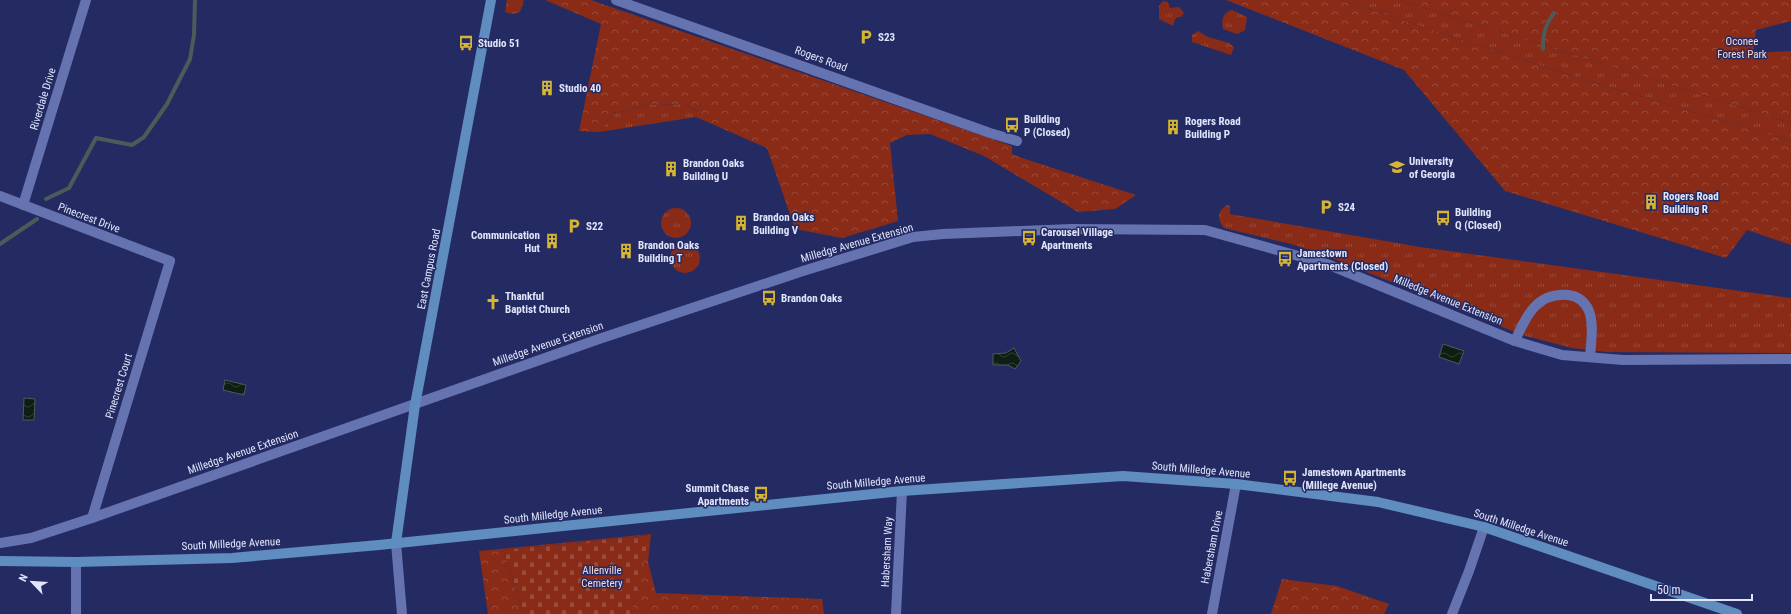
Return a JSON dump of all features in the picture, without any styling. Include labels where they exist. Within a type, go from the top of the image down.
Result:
[{"type":"main road","name":"East Campus Road","points":[[396,543],[415,405],[491,0]]},
{"type":"main road","name":"South Milledge Avenue","points":[[0,561],[76,562],[232,558],[396,543],[902,491],[1123,476],[1236,484],[1378,502],[1484,527],[1737,614]]},
{"type":"street","name":"Riverdale Drive","points":[[23,205],[86,0]]},
{"type":"street","name":"Rogers Road","points":[[616,0],[990,134],[1017,141]]},
{"type":"street","name":"Pinecrest Drive","points":[[0,196],[170,261]]},
{"type":"street","name":"Milledge Avenue Extension","points":[[0,543],[31,538],[92,518],[599,339],[804,271],[913,237],[944,234],[1072,229],[1205,230],[1327,264],[1515,341],[1562,355],[1623,360],[1791,358]]},
{"type":"street","name":"Pinecrest Court","points":[[92,518],[170,261]]},
{"type":"street","points":[[1515,341],[1526,316],[1540,302],[1551,295],[1574,295],[1584,301],[1589,311],[1591,322],[1590,357]]},
{"type":"street","name":"Habersham Drive","points":[[1212,614],[1236,484]]},
{"type":"street","name":"Habersham Way","points":[[896,614],[902,491]]},
{"type":"street","points":[[1452,614],[1469,572],[1484,527]]},
{"type":"street","points":[[396,543],[402,614]]},
{"type":"street","points":[[76,562],[76,614]]},
{"type":"green space","points":[[507,0],[524,0],[520,12],[512,14],[505,12]]},
{"type":"green space","points":[[545,0],[591,0],[1012,146],[1012,154],[1022,158],[1136,195],[1115,209],[1078,212],[984,156],[930,134],[907,135],[890,143],[898,221],[842,238],[795,229],[767,148],[696,117],[698,111],[683,104],[648,105],[614,113],[599,132],[579,131],[601,24]]},
{"type":"green space","points":[[1226,0],[1340,0],[1589,81],[1791,141],[1791,245],[1747,230],[1726,258],[1505,191],[1404,70]]},
{"type":"green space","points":[[1340,0],[1400,0],[1791,123],[1791,141],[1589,81]]},
{"type":"green space","name":"Oconee Forest Park","points":[[1400,0],[1791,0],[1791,21],[1756,30],[1753,53],[1791,51],[1791,123]]},
{"type":"green space","points":[[1163,1],[1168,2],[1170,8],[1179,7],[1184,13],[1181,17],[1175,19],[1173,26],[1159,19],[1159,6]]},
{"type":"green space","points":[[1232,10],[1247,17],[1245,30],[1237,34],[1223,29],[1223,17]]},
{"type":"green space","points":[[1198,31],[1208,37],[1229,43],[1234,47],[1231,55],[1192,42],[1192,35]]},
{"type":"green space","points":[[683,104],[699,112],[696,117],[599,132],[614,113],[648,105]]},
{"type":"green space","points":[[1227,205],[1230,206],[1230,214],[1420,247],[1791,298],[1791,353],[1606,352],[1572,348],[1522,335],[1322,254],[1291,244],[1224,228],[1220,221],[1219,215],[1221,210]]},
{"type":"green space","points":[[676,208],[682,209],[690,217],[690,229],[682,237],[676,238],[670,237],[662,229],[661,223],[662,217],[670,209]]},
{"type":"green space","points":[[685,243],[691,244],[699,252],[699,264],[691,272],[685,273],[679,272],[671,264],[670,258],[671,252],[679,244]]},
{"type":"green space","points":[[651,534],[648,562],[656,593],[822,599],[824,614],[631,614],[649,535],[503,550],[524,614],[488,614],[479,551]]},
{"type":"green space","name":"Allenville Cemetery","points":[[650,535],[631,614],[524,614],[503,550]]},
{"type":"green space","points":[[1282,579],[1337,586],[1389,604],[1384,614],[1271,614]]},
{"type":"water","points":[[1443,344],[1464,351],[1459,364],[1439,357]]},
{"type":"water","points":[[1014,348],[1021,361],[1015,369],[1008,365],[993,365],[993,354],[1006,353]]},
{"type":"water","points":[[225,380],[246,385],[244,395],[223,390]]},
{"type":"water","points":[[24,398],[35,399],[34,420],[23,420]]},
{"type":"waterway","points":[[46,199],[69,188],[96,138],[132,145],[144,137],[167,104],[190,59],[194,35],[195,0]]},
{"type":"waterway","points":[[1543,49],[1545,30],[1554,13]]},
{"type":"waterway","points":[[0,244],[37,219]]},
{"type":"place","name":"S23","points":[[866,37]]},
{"type":"place","name":"Studio 51","points":[[466,43]]},
{"type":"place","name":"Studio 40","points":[[547,88]]},
{"type":"place","name":"Building P (Closed)","points":[[1012,125]]},
{"type":"place","name":"Rogers Road Building P","points":[[1173,127]]},
{"type":"place","name":"University of Georgia","points":[[1397,167]]},
{"type":"place","name":"Brandon Oaks Building U","points":[[671,169]]},
{"type":"place","name":"Rogers Road Building R","points":[[1651,202]]},
{"type":"place","name":"S24","points":[[1326,207]]},
{"type":"place","name":"Building Q (Closed)","points":[[1443,218]]},
{"type":"place","name":"Brandon Oaks Building V","points":[[741,223]]},
{"type":"place","name":"S22","points":[[574,226]]},
{"type":"place","name":"Carousel Village Apartments","points":[[1029,238]]},
{"type":"place","name":"Communication Hut","points":[[552,241]]},
{"type":"place","name":"Brandon Oaks Building T","points":[[626,251]]},
{"type":"place","name":"Jamestown Apartments (Closed)","points":[[1285,259]]},
{"type":"place","name":"Brandon Oaks","points":[[769,298]]},
{"type":"place","name":"Thankful Baptist Church","points":[[493,302]]},
{"type":"place","name":"Jamestown Apartments (Millege Avenue)","points":[[1290,478]]},
{"type":"place","name":"Summit Chase Apartments","points":[[761,494]]}]
